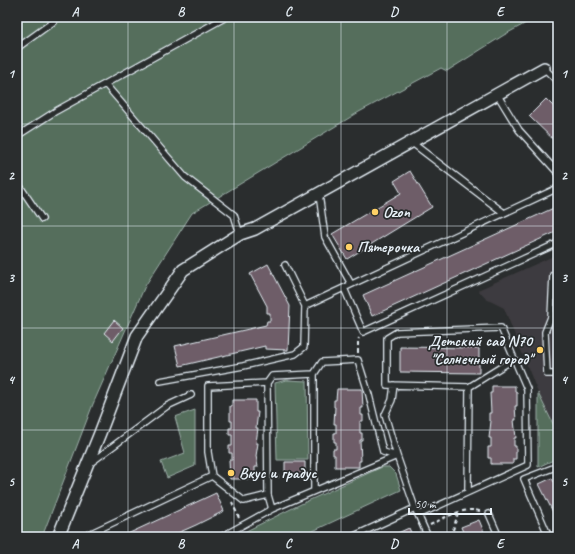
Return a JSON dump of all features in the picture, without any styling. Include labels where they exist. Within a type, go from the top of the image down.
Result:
[{"type":"street","points":[[58,537],[137,336],[183,270],[240,234],[255,230],[496,93],[544,68]]},
{"type":"lane","points":[[17,48],[53,22],[57,17]]},
{"type":"lane","points":[[17,136],[56,111],[106,85],[226,17]]},
{"type":"lane","points":[[544,68],[558,82]]},
{"type":"lane","points":[[106,85],[185,177],[234,215],[240,234]]},
{"type":"lane","points":[[496,93],[520,130],[558,173]]},
{"type":"lane","points":[[411,142],[504,213]]},
{"type":"lane","points":[[17,182],[42,219]]},
{"type":"lane","points":[[305,306],[558,188]]},
{"type":"lane","points":[[319,194],[325,237],[351,284]]},
{"type":"lane","points":[[344,288],[363,332],[558,243]]},
{"type":"lane","points":[[160,381],[243,366],[295,354],[304,347],[305,306],[285,265]]},
{"type":"lane","points":[[558,276],[553,276],[551,316],[545,332],[547,374],[558,374]]},
{"type":"lane","points":[[418,515],[528,465],[527,389],[501,328],[398,332],[387,338],[387,385],[469,387],[514,359]]},
{"type":"lane","points":[[314,490],[314,374],[322,362],[358,360],[369,395],[383,452],[397,456]]},
{"type":"lane","points":[[272,509],[268,495],[267,383],[272,376],[314,374]]},
{"type":"lane","points":[[267,383],[208,386],[208,452],[212,476],[244,501],[268,495]]},
{"type":"lane","points":[[394,385],[392,400],[385,415],[415,508],[428,537]]},
{"type":"lane","points":[[468,492],[469,387]]},
{"type":"lane","points":[[87,466],[167,406],[191,395]]},
{"type":"lane","points":[[221,537],[272,509],[397,456]]},
{"type":"lane","points":[[549,537],[524,479],[558,466]]},
{"type":"lane","points":[[88,537],[89,534],[212,476]]},
{"type":"lane","points":[[352,537],[415,508]]},
{"type":"lane","points":[[489,514],[499,537]]},
{"type":"path","points":[[358,340],[358,346]]},
{"type":"path","points":[[268,477],[315,475]]},
{"type":"path","points":[[424,527],[458,513],[476,509],[489,514]]},
{"type":"path","points":[[451,537],[458,513]]},
{"type":"shaded area","name":"Детский сад N70 \"Солнечный город\"","points":[[558,254],[558,434],[538,393],[504,308],[486,299],[478,290]]},
{"type":"green space","points":[[17,17],[537,17],[504,35],[447,71],[441,68],[359,112],[192,213],[145,286],[93,404],[42,537],[17,537]]},
{"type":"green space","points":[[286,380],[307,381],[308,460],[277,460],[275,383]]},
{"type":"green space","points":[[538,393],[558,434],[558,458],[538,467]]},
{"type":"green space","points":[[195,410],[195,466],[167,478],[161,462],[185,453],[175,417]]},
{"type":"green space","points":[[382,467],[389,467],[396,474],[401,490],[300,537],[234,537],[301,504]]},
{"type":"building","points":[[546,99],[558,111],[558,144],[529,116]]},
{"type":"building","points":[[410,171],[432,207],[347,259],[332,234],[401,193],[394,181]]},
{"type":"building","points":[[558,206],[558,231],[372,316],[363,295]]},
{"type":"building","points":[[268,264],[290,306],[288,350],[265,349],[265,346],[180,366],[175,346],[266,325],[267,321],[270,321],[270,313],[267,313],[267,306],[250,274]]},
{"type":"building","points":[[114,320],[123,328],[113,341],[104,333]]},
{"type":"building","points":[[400,347],[479,348],[479,373],[400,372]]},
{"type":"building","points":[[492,386],[515,386],[515,391],[517,392],[517,406],[515,406],[516,420],[514,420],[516,438],[514,438],[514,446],[516,446],[516,459],[513,459],[513,464],[491,464],[491,458],[488,458],[488,447],[491,447],[491,438],[489,438],[491,421],[489,421],[489,413],[491,413],[490,393],[492,393]]},
{"type":"building","points":[[337,389],[362,389],[363,408],[361,408],[361,415],[363,415],[363,421],[360,421],[360,433],[362,433],[362,440],[360,440],[361,461],[359,461],[359,467],[335,467],[335,455],[333,455],[333,449],[336,449],[336,442],[334,442],[336,424],[334,424],[334,400],[336,400]]},
{"type":"building","points":[[232,400],[256,400],[256,412],[258,412],[256,428],[258,428],[256,443],[258,443],[256,456],[258,467],[255,467],[255,479],[230,479],[229,460],[232,460],[232,453],[229,453],[229,446],[232,446],[232,435],[229,435],[229,428],[232,428],[232,421],[230,421],[230,406],[232,406]]},
{"type":"building","points":[[285,462],[305,462],[305,474],[285,474]]},
{"type":"building","points":[[552,478],[554,482],[558,480],[558,519],[556,518],[539,484]]},
{"type":"building","points":[[216,493],[224,511],[196,525],[169,537],[121,537]]},
{"type":"building","points":[[479,520],[486,537],[465,537],[461,527]]},
{"type":"building","points":[[409,528],[413,537],[389,537]]},
{"type":"place","name":"Ozon","points":[[375,212]]},
{"type":"place","name":"Пятерочка","points":[[349,247]]},
{"type":"place","name":"Детский сад N70 \"Солнечный город\"","points":[[540,350]]},
{"type":"place","name":"Вкус и градус","points":[[231,473]]}]
